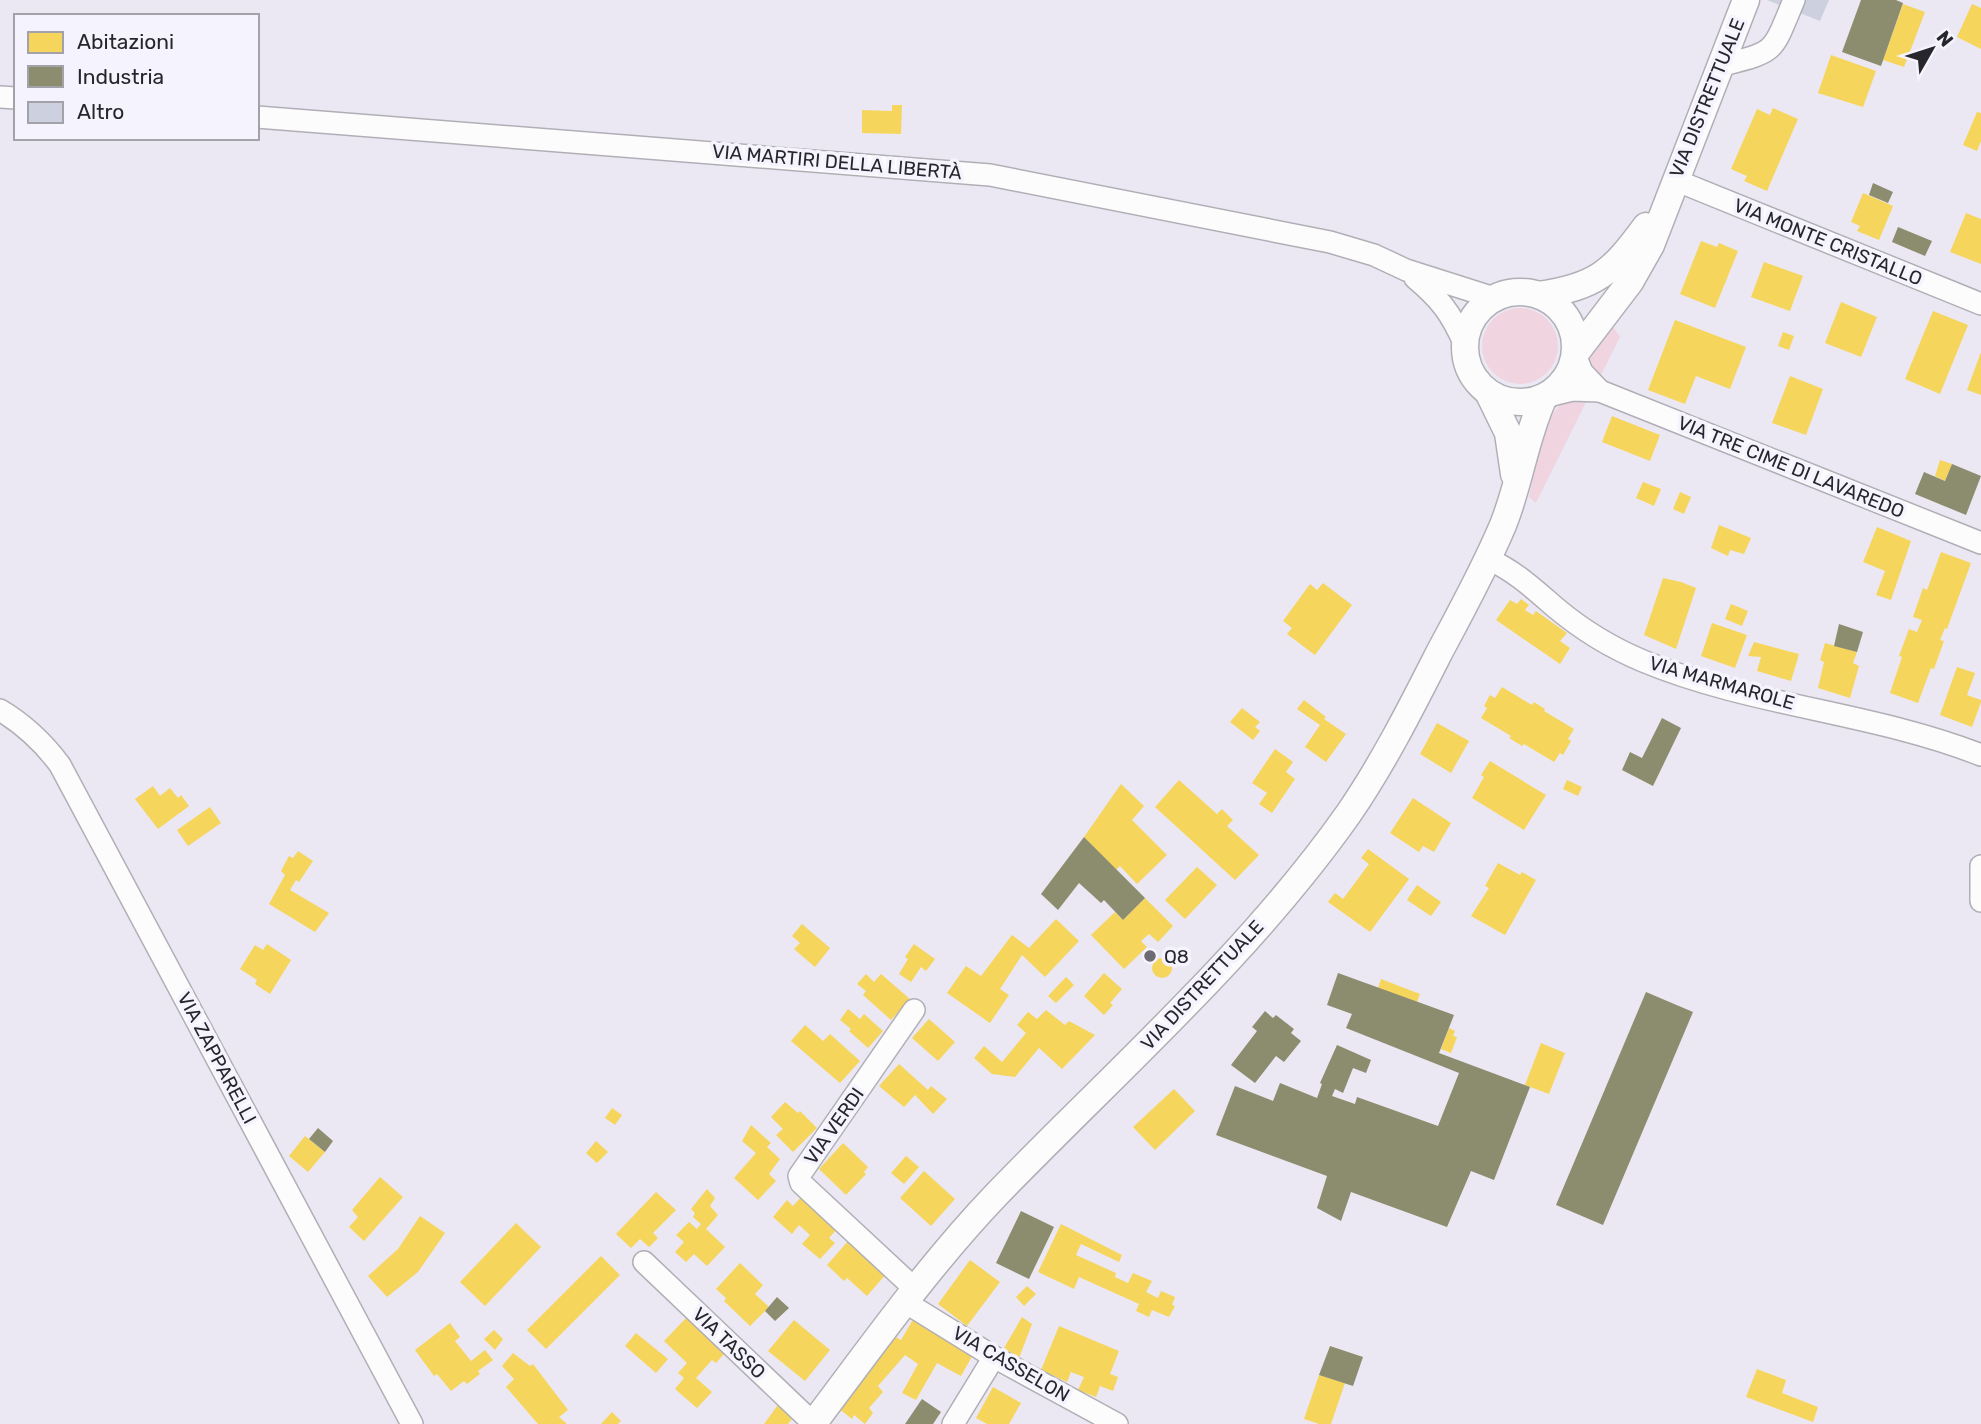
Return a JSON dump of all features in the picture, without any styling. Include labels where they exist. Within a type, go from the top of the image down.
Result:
[{"type":"main road","name":"VIA DISTRETTUALE","points":[[813,1424],[910,1295],[996,1195],[1214,976],[1319,854],[1350,811],[1380,762],[1488,559],[1515,493],[1528,436],[1544,397],[1559,387],[1570,372],[1575,354],[1630,282],[1651,245],[1746,0]]},
{"type":"main road","name":"VIA DISTRETTUALE","points":[[1494,298],[1508,293],[1538,295],[1578,287],[1608,272],[1620,260],[1672,188]]},
{"type":"main road","points":[[1538,295],[1554,304],[1567,318],[1574,335],[1575,354]]},
{"type":"main road","points":[[1464,343],[1469,325],[1479,309],[1494,298]]},
{"type":"main road","name":"VIA DISTRETTUALE","points":[[1464,343],[1470,372],[1489,394],[1508,433],[1513,455],[1515,493]]},
{"type":"main road","points":[[1489,394],[1516,403],[1544,397]]},
{"type":"street","points":[[1719,66],[1762,55],[1769,50],[1776,43],[1794,0]]},
{"type":"street","name":"VIA MARTIRI DELLA LIBERTÀ","points":[[259,117],[990,174],[1330,242],[1374,255],[1406,270]]},
{"type":"street","name":"VIA MONTE CRISTALLO","points":[[1672,188],[1981,304]]},
{"type":"street","points":[[1406,270],[1494,298]]},
{"type":"street","points":[[1406,270],[1447,308],[1464,343]]},
{"type":"street","name":"VIA TRE CIME DI LAVAREDO","points":[[1575,354],[1581,372],[1600,391]]},
{"type":"street","name":"VIA TRE CIME DI LAVAREDO","points":[[1544,397],[1572,390],[1600,391],[1981,543]]},
{"type":"street","name":"VIA MARMAROLE","points":[[1488,559],[1518,574],[1573,621],[1642,661],[1735,691],[1902,728],[1981,755]]},
{"type":"street","name":"VIA ZAPPARELLI","points":[[0,710],[32,732],[60,765],[412,1424]]},
{"type":"street","points":[[1981,866],[1981,901]]},
{"type":"street","name":"VIA VERDI","points":[[910,1295],[801,1183],[799,1176],[914,1010]]},
{"type":"street","name":"VIA TASSO","points":[[644,1262],[813,1424]]},
{"type":"street","name":"VIA CASSELON","points":[[910,1295],[994,1357],[1117,1424]]},
{"type":"street","points":[[953,1424],[994,1357]]},
{"type":"shaded area","points":[[1520,308],[1534,311],[1547,319],[1555,332],[1558,346],[1555,360],[1547,373],[1534,381],[1520,384],[1506,381],[1493,373],[1485,360],[1482,346],[1485,332],[1493,319],[1506,311]]},
{"type":"shaded area","points":[[1611,324],[1620,337],[1599,379],[1588,364],[1588,356]]},
{"type":"shaded area","points":[[1588,398],[1536,503],[1529,497],[1544,431],[1557,408],[1567,399]]},
{"type":"building: Abitazioni","points":[[1903,4],[1925,12],[1904,67],[1883,60]]},
{"type":"building: Abitazioni","points":[[1972,4],[1981,8],[1981,49],[1957,37]]},
{"type":"building: Abitazioni","points":[[1831,55],[1876,71],[1863,107],[1818,93]]},
{"type":"building: Abitazioni","points":[[892,105],[902,105],[901,134],[862,133],[862,110],[892,111]]},
{"type":"building: Abitazioni","points":[[1773,108],[1798,119],[1767,191],[1744,181],[1747,176],[1731,169],[1757,109],[1770,115]]},
{"type":"building: Abitazioni","points":[[1977,112],[1981,113],[1981,141],[1977,151],[1963,145]]},
{"type":"building: Abitazioni","points":[[1863,193],[1893,206],[1879,240],[1857,231],[1860,226],[1851,222]]},
{"type":"building: Abitazioni","points":[[1966,213],[1981,219],[1981,264],[1950,252]]},
{"type":"building: Abitazioni","points":[[1701,241],[1717,247],[1719,243],[1738,251],[1715,308],[1680,294]]},
{"type":"building: Abitazioni","points":[[1764,262],[1803,276],[1790,311],[1751,297]]},
{"type":"building: Abitazioni","points":[[1841,302],[1877,317],[1861,357],[1825,343]]},
{"type":"building: Abitazioni","points":[[1933,311],[1968,325],[1940,394],[1905,379]]},
{"type":"building: Abitazioni","points":[[1675,320],[1746,347],[1730,389],[1696,376],[1685,404],[1648,390]]},
{"type":"building: Abitazioni","points":[[1783,332],[1794,336],[1789,350],[1778,346]]},
{"type":"building: Abitazioni","points":[[1981,352],[1981,395],[1967,390]]},
{"type":"building: Abitazioni","points":[[1790,376],[1823,389],[1806,435],[1772,423]]},
{"type":"building: Abitazioni","points":[[1612,416],[1660,435],[1650,461],[1602,442]]},
{"type":"building: Abitazioni","points":[[1940,460],[1952,464],[1945,481],[1935,476]]},
{"type":"building: Abitazioni","points":[[1643,482],[1661,489],[1654,506],[1636,498]]},
{"type":"building: Abitazioni","points":[[1680,492],[1691,497],[1684,514],[1673,509]]},
{"type":"building: Abitazioni","points":[[1719,525],[1751,538],[1744,554],[1730,550],[1728,556],[1711,548]]},
{"type":"building: Abitazioni","points":[[1877,527],[1911,541],[1891,600],[1876,595],[1885,571],[1863,562]]},
{"type":"building: Abitazioni","points":[[1941,552],[1971,563],[1947,629],[1945,628],[1940,640],[1944,641],[1934,669],[1931,668],[1918,703],[1890,693],[1909,629],[1917,632],[1922,620],[1913,617],[1923,588],[1927,590]]},
{"type":"building: Abitazioni","points":[[1663,578],[1696,588],[1676,649],[1644,635]]},
{"type":"building: Abitazioni","points":[[1323,583],[1352,605],[1315,655],[1287,634],[1292,628],[1283,621],[1310,584],[1317,590]]},
{"type":"building: Abitazioni","points":[[1521,599],[1529,605],[1525,610],[1533,615],[1536,611],[1567,633],[1560,641],[1570,648],[1560,664],[1496,620],[1510,600],[1517,604]]},
{"type":"building: Abitazioni","points":[[1731,604],[1748,611],[1742,626],[1725,619]]},
{"type":"building: Abitazioni","points":[[1712,623],[1747,635],[1735,668],[1701,656]]},
{"type":"building: Abitazioni","points":[[1754,642],[1799,654],[1791,681],[1757,671],[1761,657],[1748,656]]},
{"type":"building: Abitazioni","points":[[1825,643],[1857,652],[1853,663],[1859,666],[1850,698],[1818,688],[1824,662],[1820,660]]},
{"type":"building: Abitazioni","points":[[1957,667],[1975,673],[1967,695],[1981,702],[1972,727],[1940,715]]},
{"type":"building: Abitazioni","points":[[1502,687],[1532,705],[1534,702],[1574,729],[1563,755],[1560,753],[1554,762],[1524,744],[1522,746],[1481,718],[1490,695],[1495,698]]},
{"type":"building: Abitazioni","points":[[1304,700],[1326,717],[1324,719],[1346,734],[1326,762],[1305,747],[1320,725],[1297,709]]},
{"type":"building: Abitazioni","points":[[1242,708],[1260,722],[1255,727],[1260,731],[1253,740],[1230,722]]},
{"type":"building: Abitazioni","points":[[1437,723],[1469,741],[1451,773],[1420,754]]},
{"type":"building: Abitazioni","points":[[1275,749],[1293,762],[1286,772],[1295,779],[1272,813],[1259,804],[1267,793],[1252,783]]},
{"type":"building: Abitazioni","points":[[1490,761],[1546,795],[1524,830],[1472,798]]},
{"type":"building: Abitazioni","points":[[1179,780],[1217,814],[1222,809],[1233,820],[1227,826],[1259,855],[1235,880],[1155,807]]},
{"type":"building: Abitazioni","points":[[1567,780],[1582,787],[1578,796],[1563,789]]},
{"type":"building: Abitazioni","points":[[1121,784],[1144,806],[1132,820],[1167,855],[1137,884],[1120,866],[1116,870],[1084,837]]},
{"type":"building: Abitazioni","points":[[153,786],[160,796],[170,788],[178,798],[181,795],[189,806],[158,829],[135,799]]},
{"type":"building: Abitazioni","points":[[1413,798],[1451,823],[1434,852],[1423,846],[1419,852],[1390,833]]},
{"type":"building: Abitazioni","points":[[210,807],[221,823],[188,846],[177,830]]},
{"type":"building: Abitazioni","points":[[1368,849],[1409,879],[1370,932],[1328,902],[1335,893],[1343,899],[1369,864],[1361,858]]},
{"type":"building: Abitazioni","points":[[298,851],[313,861],[290,890],[329,913],[315,932],[269,904],[285,875],[281,871],[289,856],[293,858]]},
{"type":"building: Abitazioni","points":[[1498,863],[1536,880],[1505,935],[1471,916],[1489,888],[1485,886]]},
{"type":"building: Abitazioni","points":[[1197,867],[1217,885],[1185,919],[1165,900]]},
{"type":"building: Abitazioni","points":[[1417,885],[1441,902],[1431,916],[1407,900]]},
{"type":"building: Abitazioni","points":[[1145,898],[1173,926],[1158,942],[1149,934],[1141,941],[1147,947],[1124,969],[1091,935],[1115,912],[1123,920]]},
{"type":"building: Abitazioni","points":[[1056,919],[1079,941],[1045,977],[1022,955],[1000,989],[1009,995],[990,1023],[947,993],[966,966],[981,976],[1012,935],[1029,948]]},
{"type":"building: Abitazioni","points":[[802,924],[830,948],[815,967],[794,949],[800,943],[792,936]]},
{"type":"building: Abitazioni","points":[[267,944],[291,960],[270,994],[255,984],[257,980],[240,969],[255,945],[263,950]]},
{"type":"building: Abitazioni","points":[[914,944],[935,959],[926,971],[921,967],[911,982],[899,974],[908,959],[905,957]]},
{"type":"building: Abitazioni","points":[[1162,958],[1169,961],[1172,968],[1169,975],[1162,978],[1155,975],[1152,968],[1155,961]]},
{"type":"building: Abitazioni","points":[[1104,973],[1122,989],[1104,1015],[1084,996]]},
{"type":"building: Abitazioni","points":[[866,974],[874,982],[881,974],[910,999],[891,1020],[863,995],[866,991],[857,984]]},
{"type":"building: Abitazioni","points":[[1066,977],[1074,985],[1056,1003],[1048,996]]},
{"type":"building: Abitazioni","points":[[1381,979],[1420,994],[1417,1002],[1378,988]]},
{"type":"building: Abitazioni","points":[[848,1009],[860,1019],[864,1014],[883,1031],[868,1048],[840,1020]]},
{"type":"building: Abitazioni","points":[[1046,1010],[1065,1025],[1069,1021],[1095,1035],[1062,1069],[1039,1048],[1015,1077],[992,1074],[974,1058],[984,1046],[1002,1062],[1026,1033],[1017,1025],[1028,1012],[1037,1019]]},
{"type":"building: Abitazioni","points":[[929,1019],[955,1042],[938,1061],[912,1038]]},
{"type":"building: Abitazioni","points":[[805,1025],[823,1041],[830,1034],[860,1061],[840,1083],[791,1041]]},
{"type":"building: Abitazioni","points":[[1449,1028],[1455,1031],[1453,1036],[1457,1037],[1451,1053],[1441,1049]]},
{"type":"building: Abitazioni","points":[[1541,1043],[1565,1053],[1549,1094],[1525,1085]]},
{"type":"building: Abitazioni","points":[[899,1064],[928,1090],[931,1086],[947,1099],[933,1114],[915,1095],[904,1107],[879,1086]]},
{"type":"building: Abitazioni","points":[[1174,1089],[1195,1111],[1155,1150],[1133,1127]]},
{"type":"building: Abitazioni","points":[[785,1102],[798,1113],[800,1111],[817,1128],[793,1152],[776,1135],[783,1129],[771,1117]]},
{"type":"building: Abitazioni","points":[[612,1108],[622,1115],[615,1125],[605,1118]]},
{"type":"building: Abitazioni","points":[[751,1125],[771,1143],[767,1147],[780,1159],[769,1174],[776,1181],[758,1200],[734,1178],[756,1153],[742,1141]]},
{"type":"building: Abitazioni","points":[[305,1136],[325,1152],[308,1172],[289,1156]]},
{"type":"building: Abitazioni","points":[[596,1141],[608,1152],[597,1163],[586,1153]]},
{"type":"building: Abitazioni","points":[[843,1143],[868,1167],[864,1172],[866,1174],[846,1195],[819,1169]]},
{"type":"building: Abitazioni","points":[[906,1156],[919,1167],[904,1184],[891,1173]]},
{"type":"building: Abitazioni","points":[[924,1171],[955,1199],[931,1226],[900,1198]]},
{"type":"building: Abitazioni","points":[[380,1177],[403,1197],[364,1241],[349,1227],[358,1217],[352,1210]]},
{"type":"building: Abitazioni","points":[[707,1189],[715,1198],[710,1206],[718,1215],[706,1229],[725,1247],[707,1266],[694,1254],[686,1262],[675,1252],[684,1242],[676,1235],[689,1222],[697,1229],[701,1224],[693,1217],[695,1213],[691,1209]]},
{"type":"building: Abitazioni","points":[[656,1192],[676,1210],[653,1233],[658,1238],[649,1247],[640,1239],[631,1248],[616,1234]]},
{"type":"building: Abitazioni","points":[[802,1196],[837,1229],[829,1238],[835,1243],[820,1259],[802,1244],[810,1235],[799,1225],[792,1234],[773,1217],[787,1200],[793,1206]]},
{"type":"building: Abitazioni","points":[[420,1216],[445,1233],[418,1272],[387,1297],[368,1276],[398,1249]]},
{"type":"building: Abitazioni","points":[[516,1223],[541,1247],[485,1306],[460,1282]]},
{"type":"building: Abitazioni","points":[[1061,1224],[1122,1255],[1119,1262],[1081,1244],[1076,1255],[1116,1273],[1115,1277],[1128,1283],[1133,1273],[1152,1281],[1146,1292],[1158,1298],[1161,1291],[1175,1297],[1172,1305],[1175,1306],[1169,1317],[1152,1310],[1149,1317],[1136,1311],[1139,1304],[1079,1277],[1074,1289],[1038,1272]]},
{"type":"building: Abitazioni","points":[[849,1240],[887,1273],[867,1296],[847,1278],[844,1281],[827,1265]]},
{"type":"building: Abitazioni","points":[[601,1256],[620,1275],[546,1349],[527,1330]]},
{"type":"building: Abitazioni","points":[[970,1260],[1000,1282],[967,1326],[938,1304]]},
{"type":"building: Abitazioni","points":[[740,1263],[763,1285],[755,1294],[769,1307],[750,1326],[724,1301],[726,1298],[716,1289]]},
{"type":"building: Abitazioni","points":[[1027,1286],[1036,1294],[1024,1306],[1016,1297]]},
{"type":"building: Abitazioni","points":[[915,1316],[975,1351],[961,1376],[937,1363],[916,1400],[902,1393],[918,1364],[905,1355],[878,1386],[883,1392],[869,1408],[873,1413],[865,1424],[854,1415],[852,1419],[838,1408],[896,1337],[901,1340]]},
{"type":"building: Abitazioni","points":[[687,1317],[725,1353],[716,1363],[712,1360],[696,1378],[712,1392],[697,1408],[675,1389],[684,1378],[678,1373],[687,1363],[664,1341]]},
{"type":"building: Abitazioni","points":[[1022,1317],[1032,1324],[1019,1358],[1004,1348]]},
{"type":"building: Abitazioni","points":[[794,1320],[830,1350],[805,1381],[768,1351]]},
{"type":"building: Abitazioni","points":[[450,1323],[460,1337],[455,1341],[471,1361],[485,1350],[493,1360],[467,1384],[464,1381],[451,1391],[437,1374],[434,1376],[415,1350]]},
{"type":"building: Abitazioni","points":[[1059,1326],[1119,1351],[1110,1374],[1118,1377],[1113,1391],[1100,1386],[1096,1397],[1078,1390],[1084,1377],[1071,1372],[1067,1382],[1041,1370]]},
{"type":"building: Abitazioni","points":[[494,1330],[503,1339],[495,1350],[484,1339]]},
{"type":"building: Abitazioni","points":[[636,1333],[668,1359],[656,1373],[625,1346]]},
{"type":"building: Abitazioni","points":[[513,1353],[530,1366],[533,1364],[568,1410],[559,1417],[567,1424],[538,1424],[506,1387],[514,1379],[502,1366]]},
{"type":"building: Abitazioni","points":[[1757,1369],[1786,1380],[1782,1393],[1818,1407],[1813,1422],[1746,1397]]},
{"type":"building: Abitazioni","points":[[1319,1375],[1345,1383],[1331,1424],[1319,1424],[1304,1419]]},
{"type":"building: Abitazioni","points":[[993,1387],[1021,1403],[1009,1424],[987,1424],[976,1418]]},
{"type":"building: Abitazioni","points":[[780,1402],[796,1414],[788,1424],[764,1424]]},
{"type":"building: Abitazioni","points":[[612,1412],[621,1421],[618,1424],[601,1424]]},
{"type":"building: Industria","points":[[1861,0],[1896,0],[1903,3],[1881,66],[1842,52]]},
{"type":"building: Industria","points":[[1873,183],[1893,192],[1888,203],[1869,195]]},
{"type":"building: Industria","points":[[1898,227],[1932,241],[1925,256],[1892,242]]},
{"type":"building: Industria","points":[[1952,464],[1981,476],[1966,515],[1915,494],[1924,472],[1945,481]]},
{"type":"building: Industria","points":[[1839,624],[1863,632],[1857,652],[1834,646]]},
{"type":"building: Industria","points":[[1662,718],[1681,728],[1653,786],[1622,770],[1630,752],[1642,758]]},
{"type":"building: Industria","points":[[1084,837],[1145,898],[1123,920],[1104,900],[1101,903],[1079,883],[1058,910],[1041,894]]},
{"type":"building: Industria","points":[[1338,973],[1454,1015],[1439,1053],[1530,1087],[1494,1180],[1471,1171],[1447,1227],[1351,1192],[1341,1221],[1317,1208],[1327,1176],[1216,1135],[1235,1086],[1273,1101],[1280,1083],[1317,1098],[1322,1084],[1320,1083],[1337,1045],[1371,1060],[1366,1073],[1353,1068],[1343,1093],[1335,1089],[1332,1096],[1355,1104],[1357,1097],[1438,1126],[1459,1073],[1346,1028],[1352,1014],[1327,1005]]},
{"type":"building: Industria","points":[[1646,992],[1693,1012],[1603,1225],[1556,1205]]},
{"type":"building: Industria","points":[[1265,1011],[1273,1018],[1276,1015],[1294,1029],[1291,1033],[1301,1041],[1284,1062],[1276,1056],[1255,1083],[1231,1065],[1257,1031],[1252,1027]]},
{"type":"building: Industria","points":[[318,1128],[333,1141],[325,1152],[309,1139]]},
{"type":"building: Industria","points":[[1021,1211],[1054,1227],[1029,1279],[996,1263]]},
{"type":"building: Industria","points":[[777,1297],[789,1308],[775,1321],[765,1311]]},
{"type":"building: Industria","points":[[1330,1346],[1363,1357],[1353,1386],[1319,1375]]},
{"type":"building: Industria","points":[[922,1399],[941,1412],[933,1424],[905,1424]]},
{"type":"building: Altro","points":[[1767,0],[1829,0],[1820,21]]},
{"type":"place","name":"Q8","points":[[1150,956]]}]
